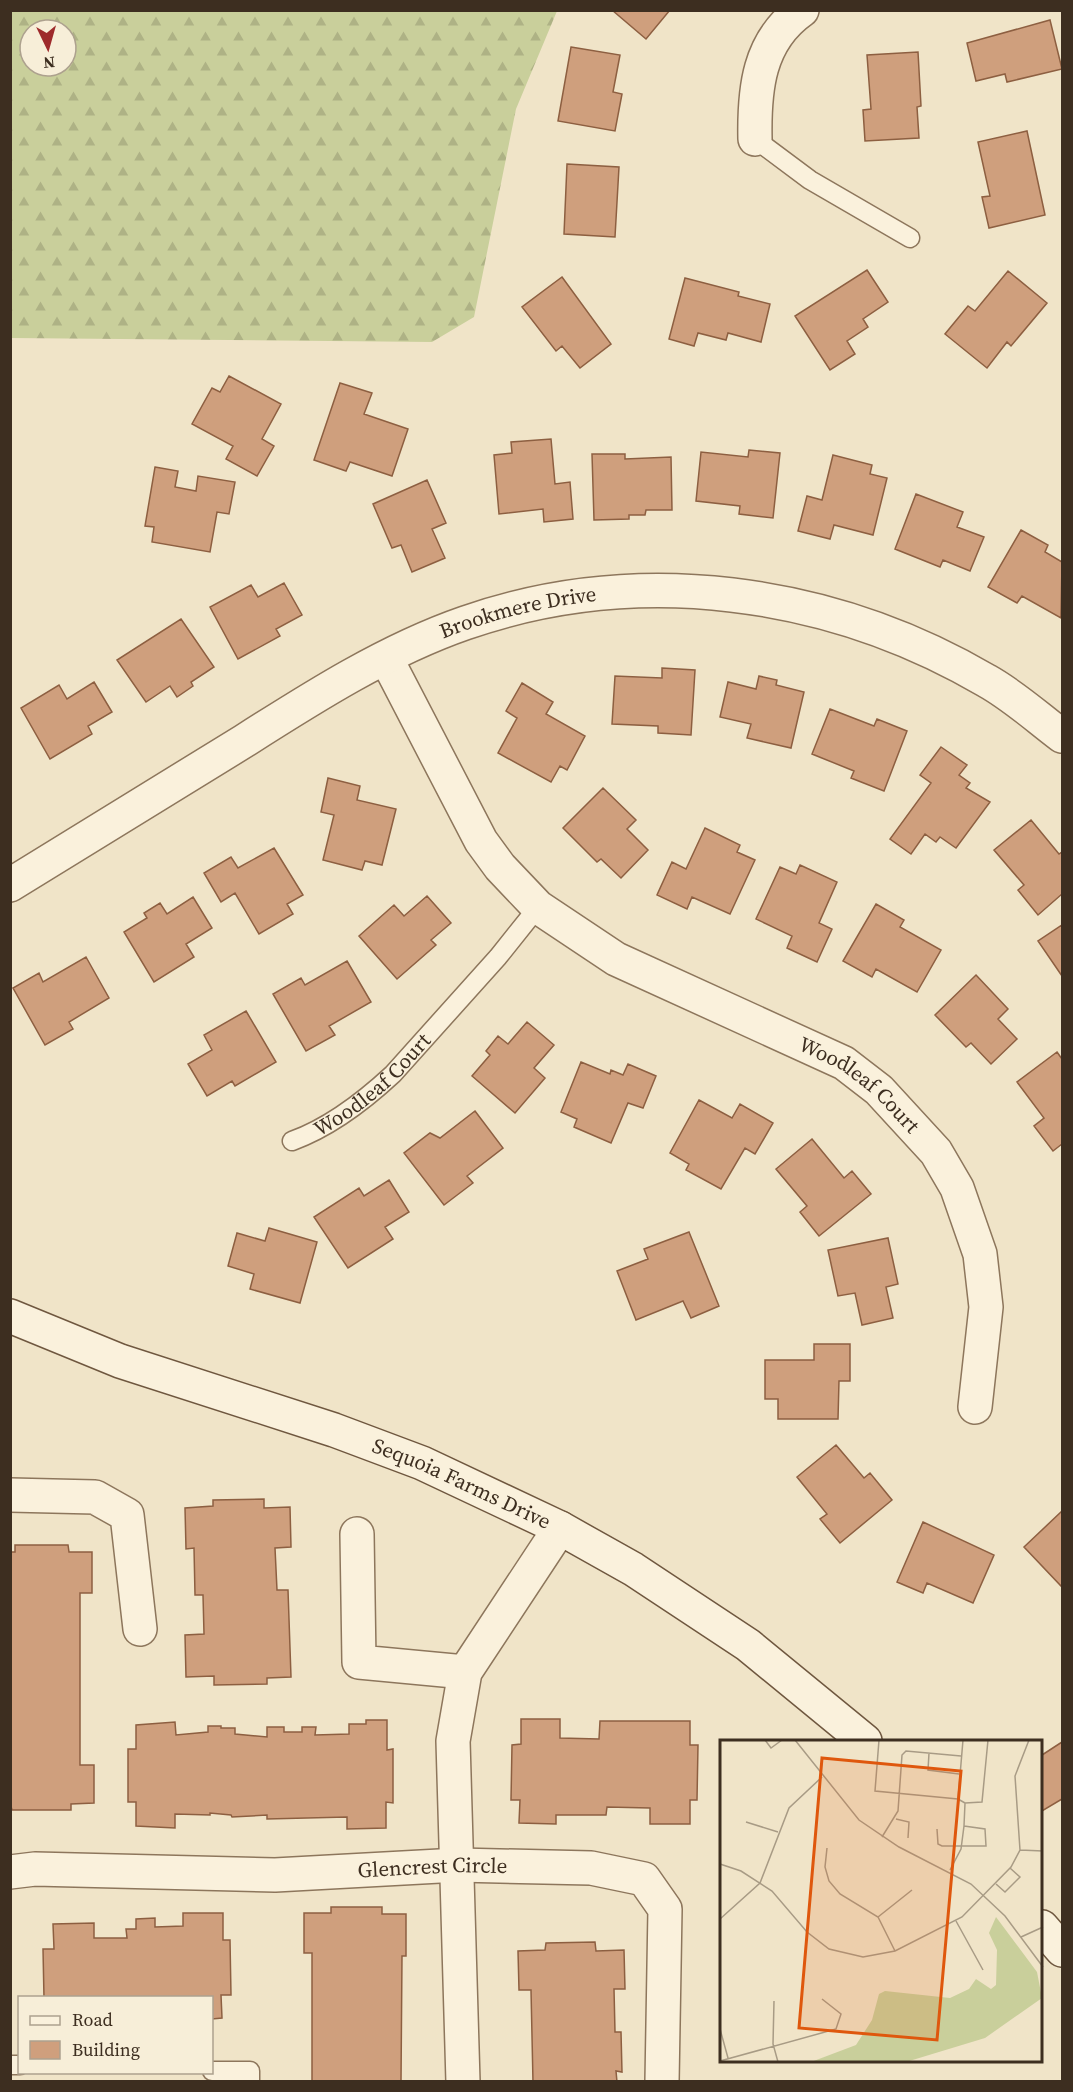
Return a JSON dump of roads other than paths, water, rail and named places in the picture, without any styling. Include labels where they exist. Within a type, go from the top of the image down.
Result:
[{"type":"street","points":[[755,139],[754,105],[757,80],[770,47],[785,23],[802,10]]},
{"type":"street","name":"Brookmere Drive","points":[[10,885],[283,716],[386,658],[461,624],[494,613],[563,598],[628,591],[712,592],[766,598],[831,612],[892,634],[988,681],[1062,736]]},
{"type":"street","name":"Woodleaf Court","points":[[386,658],[481,841],[500,867],[538,907],[616,959],[844,1063],[879,1090],[936,1152],[957,1188],[980,1254],[986,1307],[975,1407]]},
{"type":"street","name":"Sequoia Farms Drive","points":[[11,1318],[120,1361],[334,1430],[422,1463],[560,1528],[633,1569],[748,1645],[864,1740]]},
{"type":"street","points":[[10,1496],[95,1497],[127,1515],[140,1629]]},
{"type":"street","points":[[463,2082],[453,1741],[465,1672],[560,1528]]},
{"type":"street","points":[[357,1534],[359,1662],[465,1672]]},
{"type":"street","name":"Glencrest Circle","points":[[10,1872],[35,1869],[275,1875],[458,1865],[591,1868],[644,1879],[665,1909],[662,2082]]},
{"type":"lane","points":[[755,139],[810,180],[910,238]]},
{"type":"lane","name":"Woodleaf Court","points":[[292,1141],[306,1136],[368,1095],[393,1074],[498,957],[538,907]]},
{"type":"lane","points":[[213,2071],[250,2071],[250,2082]]}]
